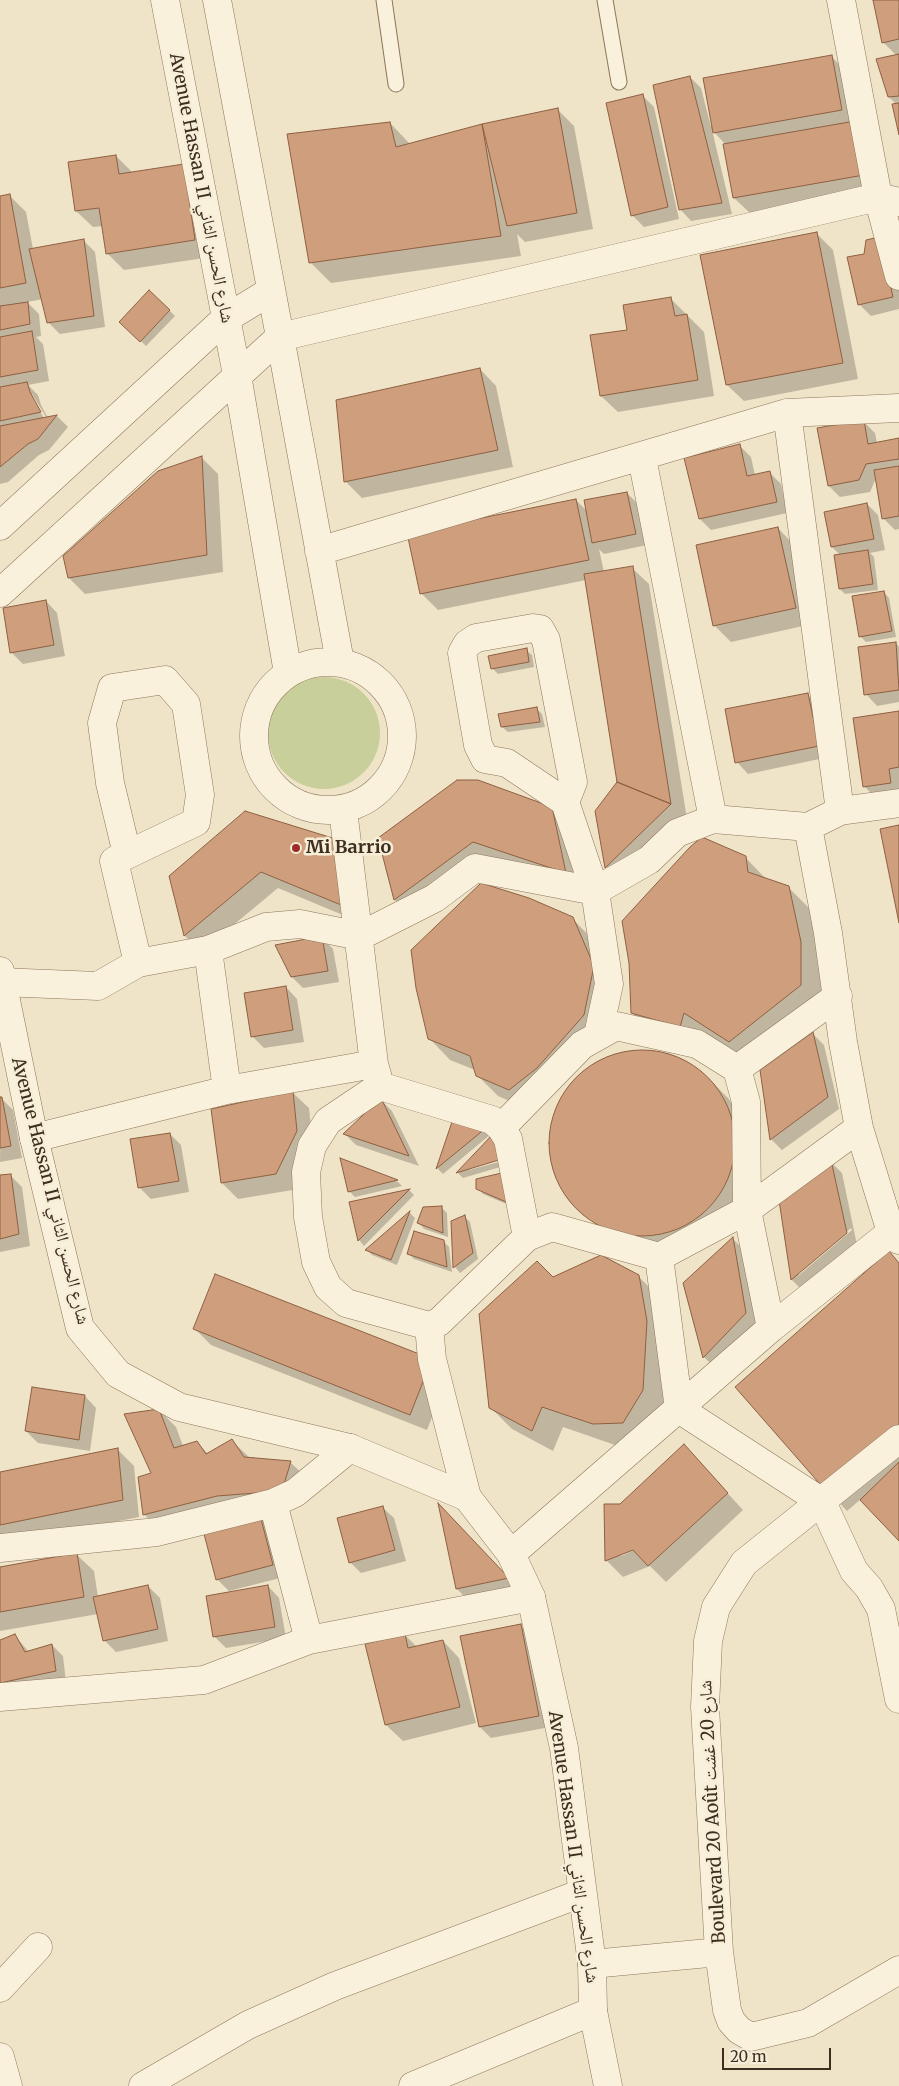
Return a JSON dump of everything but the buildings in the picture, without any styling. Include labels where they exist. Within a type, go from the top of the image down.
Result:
[{"type":"street","name":"Avenue Hassan II شارع الحسن الثاني","points":[[165,0],[237,375],[288,673]]},
{"type":"street","points":[[217,0],[340,662]]},
{"type":"street","points":[[840,0],[888,200],[899,276]]},
{"type":"street","points":[[0,593],[280,337],[888,200]]},
{"type":"street","points":[[0,526],[226,319],[271,291]]},
{"type":"street","points":[[319,551],[642,458],[787,413],[899,408]]},
{"type":"street","points":[[787,413],[840,811]]},
{"type":"street","points":[[642,458],[713,820]]},
{"type":"street","points":[[565,802],[572,782],[546,640],[540,630],[533,628],[476,638],[467,644],[462,653],[478,744],[485,759],[506,763],[565,802],[595,891],[609,984],[598,1035]]},
{"type":"street","points":[[340,662],[361,669],[380,682],[394,701],[402,723],[402,746],[396,768],[384,787],[366,802],[344,810],[321,811],[298,805],[279,793],[264,775],[256,754],[254,731],[259,708],[271,688],[288,673],[312,663],[340,662]]},
{"type":"street","points":[[127,854],[110,783],[102,723],[112,688],[165,680],[186,704],[200,795],[196,822],[114,861],[138,963]]},
{"type":"street","points":[[1,978],[98,986],[138,963],[208,950],[266,927],[300,924],[360,936],[435,898],[475,868],[595,891],[649,860],[677,833],[713,820],[808,827],[840,811],[899,802]]},
{"type":"street","points":[[344,810],[377,1075]]},
{"type":"street","points":[[512,1554],[771,1328],[896,1233],[859,1128],[808,827]]},
{"type":"street","points":[[208,950],[227,1090]]},
{"type":"street","name":"Avenue Hassan II شارع الحسن الثاني","points":[[1,978],[34,1138],[80,1328],[118,1374],[179,1408],[350,1448],[466,1497],[512,1554],[532,1597],[564,1748],[592,1964],[594,2011],[608,2086]]},
{"type":"street","points":[[737,1069],[838,996]]},
{"type":"street","points":[[502,1128],[582,1045],[616,1026],[697,1044],[737,1069],[746,1102],[747,1210],[771,1328]]},
{"type":"street","points":[[377,1075],[328,1121],[312,1146],[306,1172],[308,1217],[316,1262],[328,1287],[346,1303],[429,1326],[439,1322],[527,1237],[552,1227],[659,1257],[747,1210],[859,1128]]},
{"type":"street","points":[[34,1138],[227,1090],[377,1075],[492,1120],[502,1128],[508,1138],[527,1237]]},
{"type":"street","points":[[659,1257],[679,1409],[822,1502],[854,1571],[869,1588],[881,1609],[899,1698]]},
{"type":"street","points":[[429,1326],[432,1359],[466,1497]]},
{"type":"street","name":"Boulevard 20 Août شارع 20 غشت","points":[[899,1439],[744,1563],[716,1607],[708,1641],[705,1706],[719,1952],[727,2010],[732,2021],[739,2030],[751,2037],[808,2023],[899,1970]]},
{"type":"street","points":[[0,1548],[157,1532],[273,1503],[295,1493],[350,1448]]},
{"type":"street","points":[[273,1503],[309,1640]]},
{"type":"street","points":[[0,1697],[204,1680],[309,1640],[532,1597]]},
{"type":"street","points":[[142,2086],[248,2025],[335,1986],[582,1893]]},
{"type":"street","points":[[0,1988],[38,1947]]},
{"type":"street","points":[[592,1964],[719,1952]]},
{"type":"street","points":[[413,2086],[594,2011]]},
{"type":"street","points":[[0,2057],[8,2086]]},
{"type":"lane","points":[[384,0],[396,84]]},
{"type":"lane","points":[[604,0],[619,82]]},
{"type":"green space","points":[[324,677],[346,681],[364,693],[376,711],[380,733],[376,755],[364,773],[346,785],[324,789],[302,785],[284,773],[272,755],[268,733],[272,711],[284,693],[302,681]]},
{"type":"place","name":"Mi Barrio","points":[[296,848]]}]
